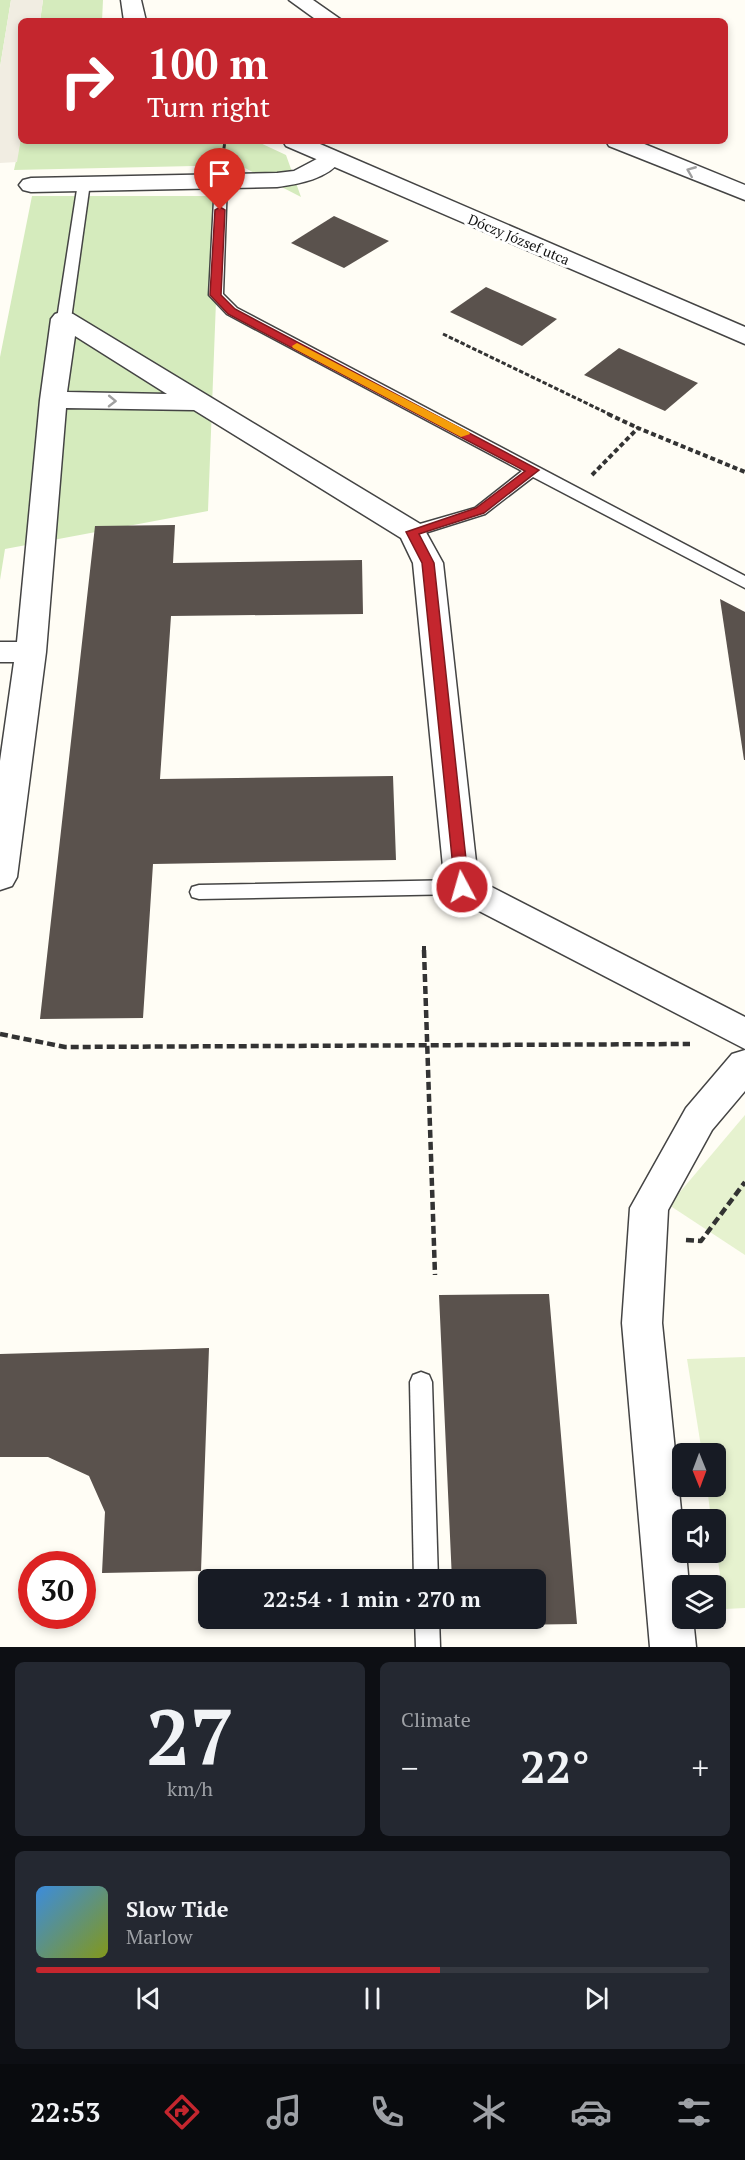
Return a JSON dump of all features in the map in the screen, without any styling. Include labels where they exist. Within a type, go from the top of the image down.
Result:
[{"type":"street","points":[[131,0],[134,18]]},
{"type":"street","points":[[299,0],[327,18]]},
{"type":"street","name":"Dóczy József utca","points":[[300,144],[330,159],[745,336]]},
{"type":"street","points":[[624,144],[745,193]]},
{"type":"street","points":[[31,185],[277,180],[300,177],[330,159]]},
{"type":"street","points":[[0,877],[31,652],[53,400],[64,319],[196,402],[412,532],[428,563],[462,887],[745,1034]]},
{"type":"street","points":[[53,400],[196,402]]},
{"type":"street","points":[[0,652],[31,652]]},
{"type":"street","points":[[673,1647],[642,1323],[649,1208],[699,1119],[745,1065]]},
{"type":"lane","points":[[221,181],[216,295],[232,311],[745,583]]},
{"type":"lane","points":[[64,319],[84,183]]},
{"type":"lane","points":[[412,532],[480,511],[533,470]]},
{"type":"lane","points":[[199,892],[462,887]]},
{"type":"lane","points":[[421,1382],[426,1569]]},
{"type":"lane","points":[[427,1629],[428,1647]]},
{"type":"path","points":[[443,334],[638,428],[745,472]]},
{"type":"path","points":[[574,492],[638,428]]},
{"type":"path","points":[[424,946],[435,1275]]},
{"type":"path","points":[[0,1034],[65,1047],[698,1044]]},
{"type":"path","points":[[647,1239],[701,1241],[745,1182]]},
{"type":"green space","points":[[0,0],[11,0],[0,67]]},
{"type":"green space","points":[[43,0],[103,0],[102,18],[40,18]]},
{"type":"green space","points":[[20,144],[262,144],[286,155],[301,197],[239,165],[14,170]]},
{"type":"green space","points":[[32,196],[220,196],[208,511],[5,549],[0,580],[0,357]]},
{"type":"green space","points":[[745,1115],[745,1255],[669,1205]]},
{"type":"green space","points":[[745,1357],[745,1608],[726,1609],[726,1575],[720,1575],[718,1563],[726,1563],[726,1509],[710,1509],[708,1497],[726,1497],[726,1443],[700,1443],[687,1359]]},
{"type":"shaded area","points":[[11,0],[43,0],[40,18],[18,18],[18,144],[20,144],[17,162],[0,163],[0,67]]},
{"type":"building","points":[[334,216],[389,241],[344,268],[291,243]]},
{"type":"building","points":[[486,287],[557,319],[522,346],[450,312]]},
{"type":"building","points":[[619,348],[698,383],[665,411],[584,375]]},
{"type":"building","points":[[175,525],[173,563],[362,560],[363,614],[171,616],[160,779],[393,776],[396,860],[153,864],[143,1018],[40,1019],[95,526]]},
{"type":"building","points":[[720,599],[745,612],[745,760],[744,760]]},
{"type":"building","points":[[549,1294],[577,1624],[546,1625],[546,1569],[451,1569],[439,1295]]},
{"type":"building","points":[[209,1348],[201,1569],[198,1571],[102,1573],[105,1512],[89,1476],[48,1457],[0,1457],[0,1354]]},
{"type":"slow traffic","points":[[297,346],[465,434]]},
{"type":"route","points":[[220,210],[216,295],[232,311],[533,470],[480,511],[412,532],[428,563],[462,887]]}]
